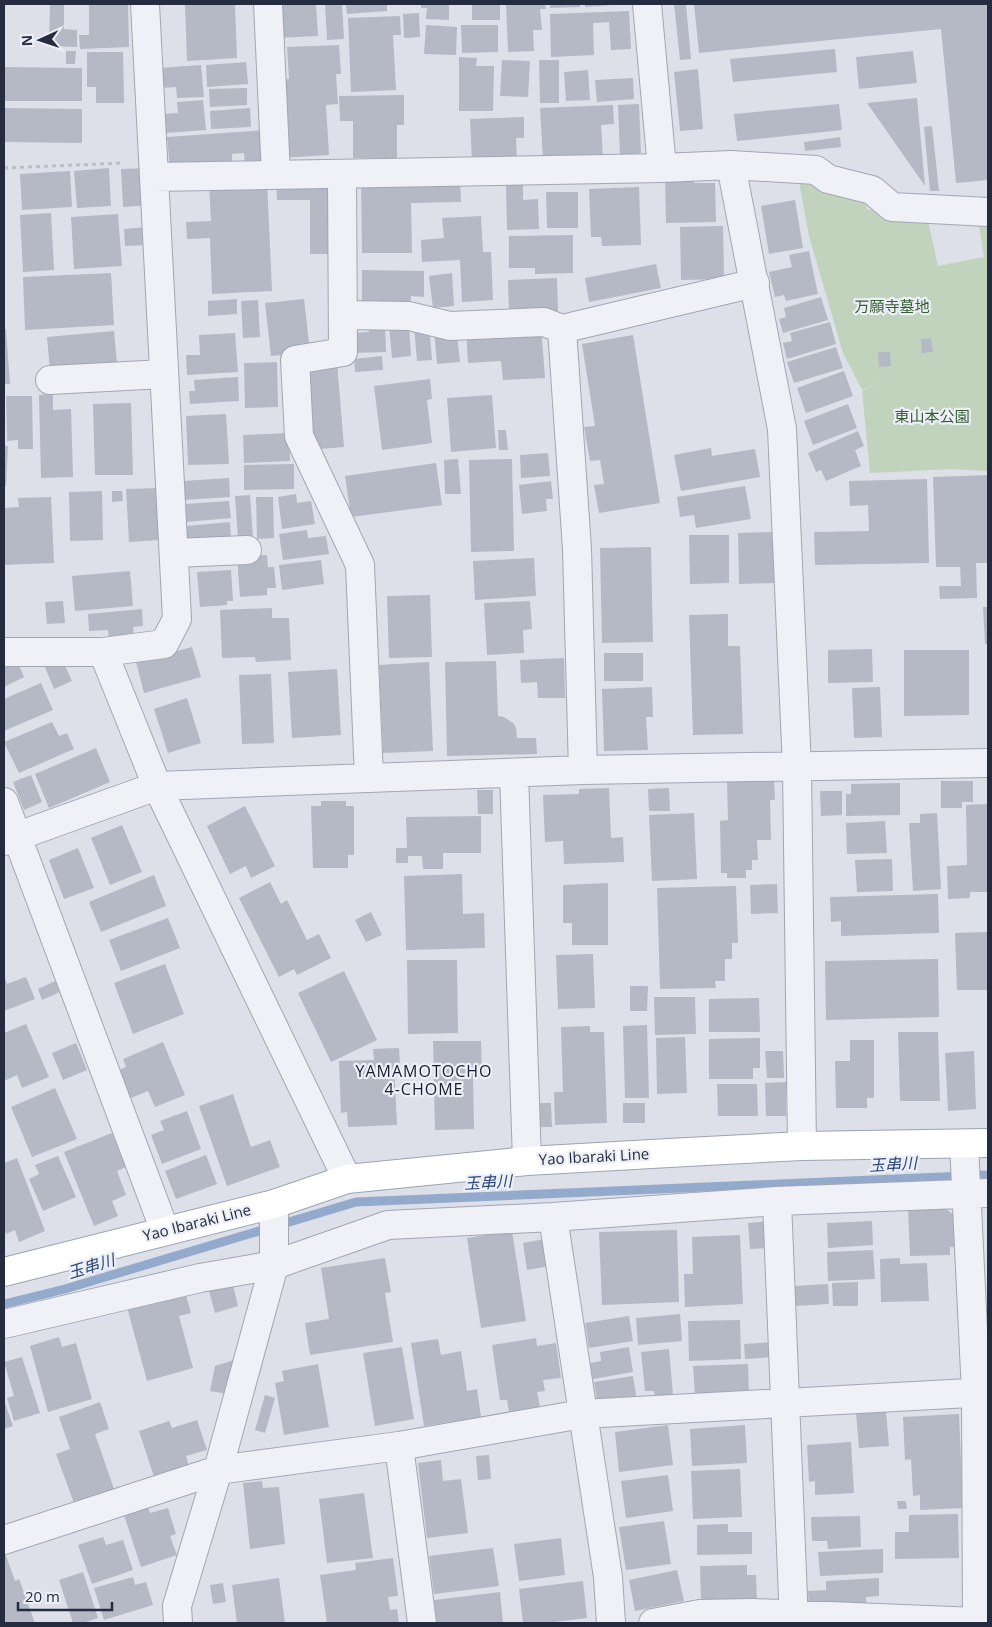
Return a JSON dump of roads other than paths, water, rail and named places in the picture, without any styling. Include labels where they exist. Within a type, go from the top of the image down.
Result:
[{"type":"main road","name":"Yao Ibaraki Line","points":[[4,1272],[274,1204],[347,1179],[527,1161],[802,1146],[973,1170]]},
{"type":"street","points":[[4,652],[103,652],[164,644],[177,619],[144,4]]},
{"type":"street","points":[[268,4],[276,175]]},
{"type":"street","points":[[647,4],[662,168]]},
{"type":"street","points":[[154,170],[276,175],[731,165],[816,170],[828,179],[872,190],[892,207],[988,212]]},
{"type":"street","points":[[731,165],[782,429],[797,768],[802,1146]]},
{"type":"street","points":[[342,174],[343,352],[295,360],[295,370],[299,436],[360,565],[369,778]]},
{"type":"street","points":[[343,315],[409,316],[450,326],[544,322],[562,329],[755,284]]},
{"type":"street","points":[[562,329],[577,549],[583,770]]},
{"type":"street","points":[[50,380],[164,374]]},
{"type":"street","points":[[174,553],[247,550]]},
{"type":"street","points":[[103,652],[157,786],[347,1179]]},
{"type":"street","points":[[10,838],[157,786],[583,770],[797,768],[988,763]]},
{"type":"street","points":[[514,773],[527,1161]]},
{"type":"street","points":[[4,802],[10,838],[165,1231]]},
{"type":"street","points":[[4,1324],[200,1278],[274,1266],[388,1225],[553,1217],[777,1201],[973,1170],[982,1392],[983,1566],[977,1623],[793,1619],[753,1613],[700,1614],[653,1623]]},
{"type":"street","points":[[777,1201],[793,1619]]},
{"type":"street","points":[[178,1623],[177,1606],[218,1470],[274,1266],[274,1204]]},
{"type":"street","points":[[553,1217],[608,1577],[611,1623]]},
{"type":"street","points":[[4,1540],[218,1470],[399,1446],[582,1414],[982,1392]]},
{"type":"street","points":[[399,1446],[422,1623]]},
{"type":"waterway","name":"玉串川","points":[[4,1304],[65,1289],[356,1202],[988,1175]]},
{"type":"district","name":"YAMAMOTOCHO 4-CHOME","points":[[424,1080]]},
{"type":"park label","name":"万願寺墓地","points":[[892,307]]},
{"type":"park label","name":"東山本公園","points":[[932,417]]}]
